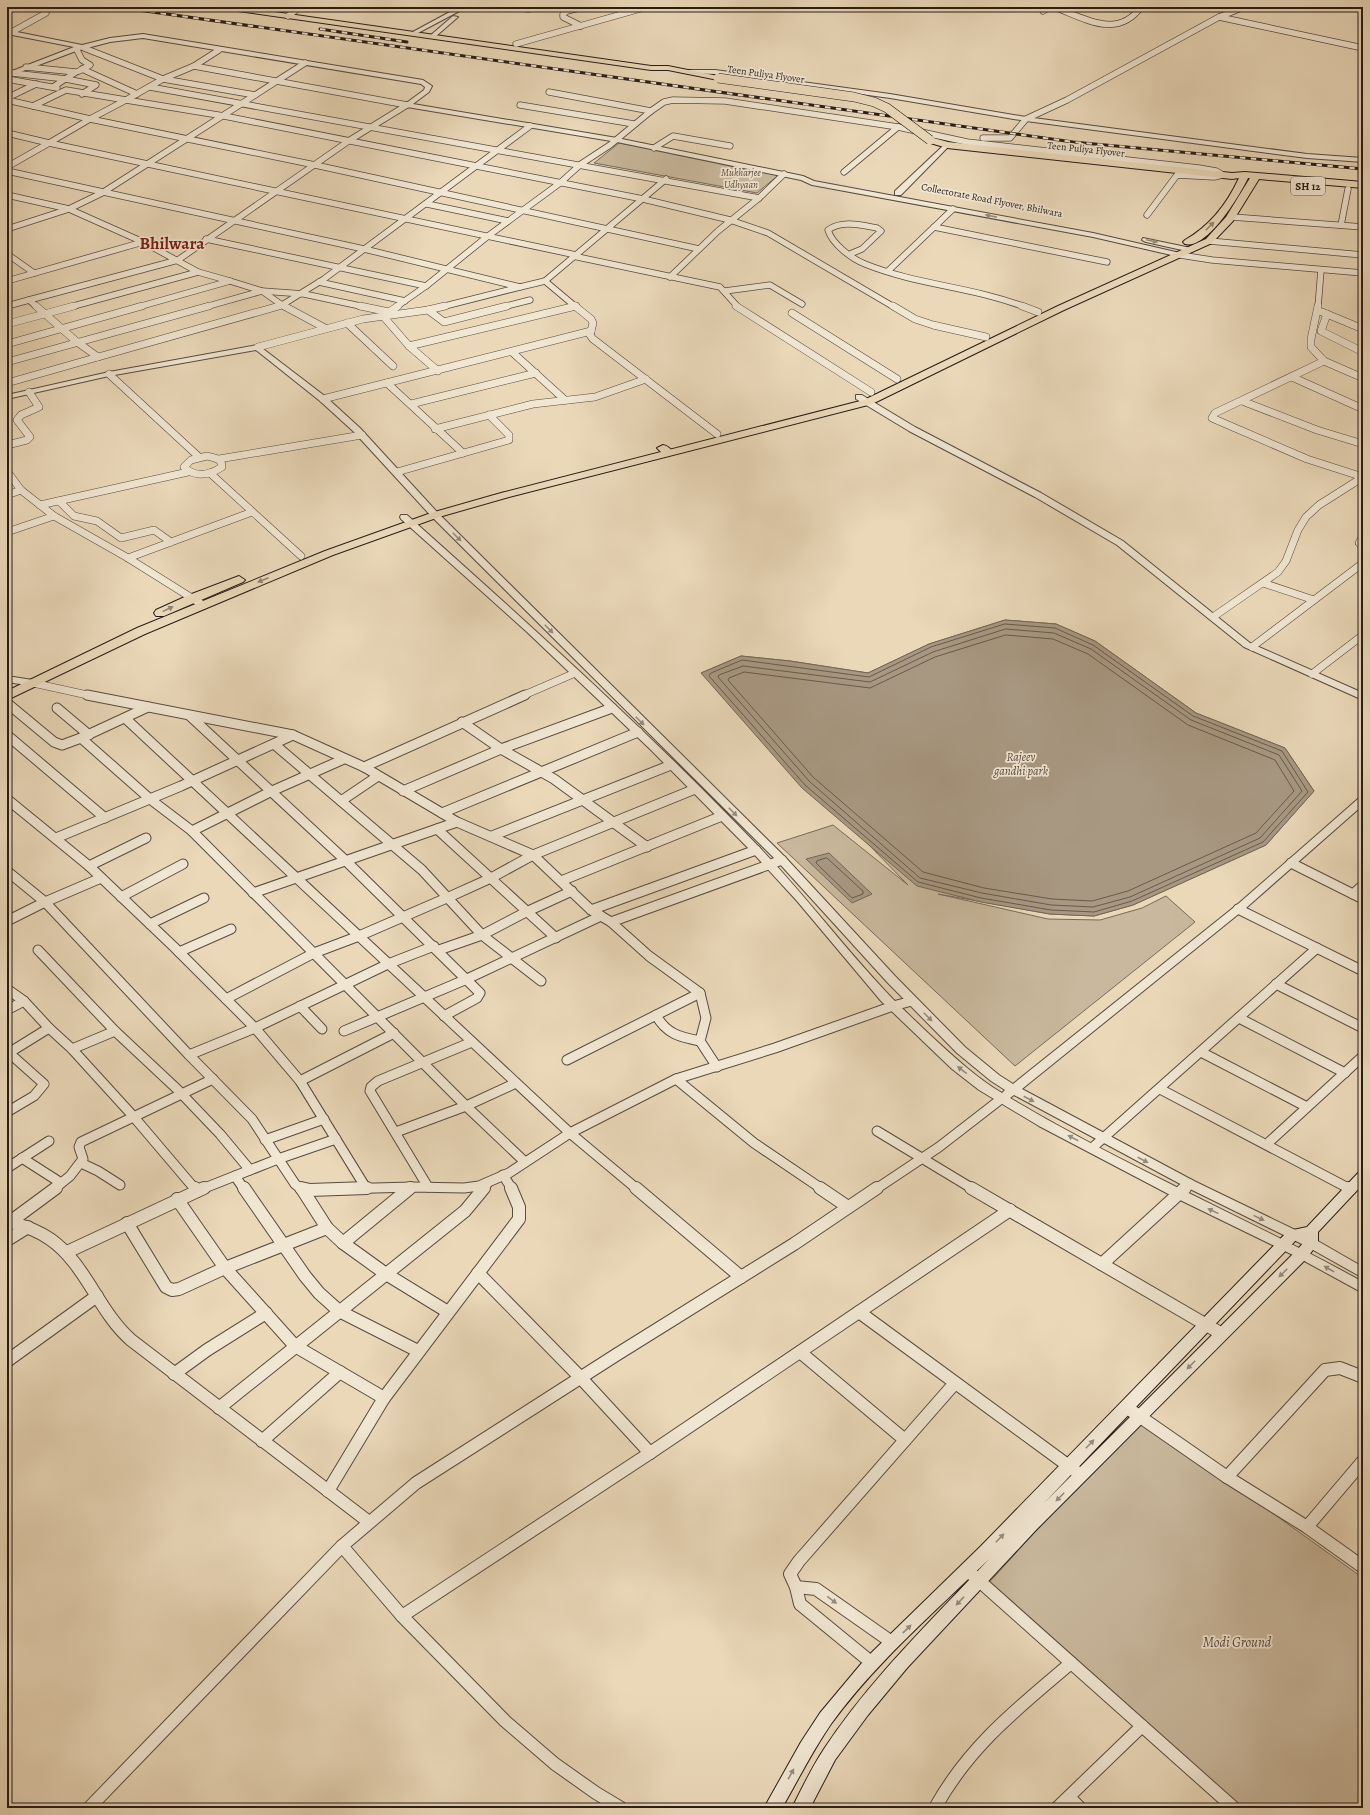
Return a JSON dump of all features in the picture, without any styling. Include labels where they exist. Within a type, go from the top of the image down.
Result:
[{"type":"main road","points":[[224,7],[516,44],[657,64],[668,68]]},
{"type":"main road","points":[[435,34],[651,68],[668,68]]},
{"type":"main road","name":"Teen Puliya Flyover","points":[[668,68],[718,78],[854,97],[874,102],[887,108],[930,140],[947,145],[1250,178]]},
{"type":"main road","points":[[666,451],[717,434],[866,397],[897,379],[1165,252],[1191,250],[1209,241],[1220,232],[1232,217],[1250,178]]},
{"type":"main road","points":[[7,687],[193,598],[301,556],[432,512],[866,397],[1179,251],[1211,227],[1250,178]]},
{"type":"main road","name":"SH 12","points":[[1250,178],[1363,185]]},
{"type":"main road","name":"SH 12","points":[[1250,178],[1363,190]]},
{"type":"main road","points":[[7,696],[141,631],[408,520]]},
{"type":"main road","points":[[801,1808],[829,1755],[862,1710],[902,1663],[1081,1476],[1222,1334],[1308,1243],[1350,1189],[1363,1176]]},
{"type":"main road","points":[[773,1808],[806,1747],[826,1718],[872,1663],[968,1570],[1288,1240],[1308,1243]]},
{"type":"street","points":[[290,15],[300,7]]},
{"type":"street","points":[[417,32],[464,7]]},
{"type":"street","points":[[435,34],[461,13],[464,7]]},
{"type":"street","points":[[518,7],[528,9],[537,7]]},
{"type":"street","points":[[581,26],[563,17],[563,14],[567,11],[583,7]]},
{"type":"street","points":[[516,44],[581,26],[637,8],[647,7]]},
{"type":"street","points":[[1043,11],[1050,7]]},
{"type":"street","points":[[1054,7],[1099,24],[1107,25],[1131,19],[1141,7]]},
{"type":"street","points":[[960,140],[1010,138],[1026,119],[1066,100],[1219,17],[1244,7]]},
{"type":"street","points":[[1358,7],[1363,9]]},
{"type":"street","points":[[9,32],[46,13]]},
{"type":"street","points":[[1219,17],[1363,48]]},
{"type":"street","points":[[9,32],[81,49],[164,79],[255,95]]},
{"type":"street","points":[[7,41],[19,35]]},
{"type":"street","points":[[7,306],[178,260],[206,239],[350,140],[407,105],[427,91],[429,86],[423,82],[219,50],[143,36],[124,37],[81,49],[26,67],[10,74]]},
{"type":"street","points":[[1355,46],[1363,43]]},
{"type":"street","points":[[53,87],[90,65],[82,60],[81,49]]},
{"type":"street","points":[[7,167],[164,79],[194,66],[219,50]]},
{"type":"street","points":[[7,229],[69,209],[102,193],[145,164],[224,116],[305,63]]},
{"type":"street","points":[[194,66],[275,82],[617,140],[803,178],[812,183],[1106,237],[1165,252]]},
{"type":"street","points":[[26,67],[76,72]]},
{"type":"street","points":[[82,69],[137,94]]},
{"type":"street","points":[[689,72],[715,72],[890,96],[1026,119],[1307,156],[1363,160]]},
{"type":"street","points":[[10,74],[66,79],[96,84],[82,94]]},
{"type":"street","points":[[7,79],[82,94],[224,116],[350,140],[643,199],[730,220],[768,233],[915,319],[933,325],[986,337]]},
{"type":"street","points":[[7,99],[36,84]]},
{"type":"street","points":[[150,87],[666,179],[759,198]]},
{"type":"street","points":[[33,106],[66,90]]},
{"type":"street","points":[[549,92],[652,110]]},
{"type":"street","points":[[7,99],[90,120],[443,192],[699,249]]},
{"type":"street","points":[[383,316],[447,270],[488,236],[560,183],[581,164],[617,140],[652,110],[664,102],[674,100],[725,102],[898,127],[960,140],[1199,168],[1216,171],[1227,176]]},
{"type":"street","points":[[520,105],[634,124]]},
{"type":"street","points":[[7,382],[282,305],[304,294],[341,268],[364,249],[427,204],[530,126]]},
{"type":"street","points":[[844,172],[898,127]]},
{"type":"street","points":[[7,133],[145,164],[407,218],[714,286],[725,291],[735,305],[797,346],[912,429],[1038,495],[1120,543],[1247,645],[1363,697]]},
{"type":"street","points":[[654,148],[673,136],[730,146]]},
{"type":"street","points":[[898,193],[947,145]]},
{"type":"street","points":[[7,170],[232,222],[364,249],[520,287]]},
{"type":"street","points":[[670,277],[730,220],[759,198],[784,174]]},
{"type":"street","points":[[1147,215],[1177,175],[1214,177],[1227,176]]},
{"type":"street","name":"Collectorate Road Flyover, Bhilwara","points":[[803,178],[822,179],[1032,217],[1179,251]]},
{"type":"street","points":[[7,397],[109,374],[258,347],[346,323],[428,310],[545,281],[666,179]]},
{"type":"street","points":[[1341,225],[1348,189]]},
{"type":"street","points":[[7,195],[69,209],[143,242],[198,272],[262,291],[304,294],[389,312]]},
{"type":"street","points":[[427,204],[508,221]]},
{"type":"street","points":[[888,271],[953,209]]},
{"type":"street","points":[[1232,217],[1363,227]]},
{"type":"street","points":[[850,254],[862,249],[881,231],[871,227],[846,225],[831,227],[828,230],[830,236],[850,254],[861,262],[888,271],[1002,298],[1038,312]]},
{"type":"street","points":[[934,227],[1107,262]]},
{"type":"street","points":[[206,239],[426,286]]},
{"type":"street","points":[[1209,241],[1363,255]]},
{"type":"street","points":[[7,281],[143,242]]},
{"type":"street","points":[[1179,251],[1362,274]]},
{"type":"street","points":[[7,254],[34,273]]},
{"type":"street","points":[[1321,270],[1317,310],[1310,344],[1313,351],[1324,361],[1363,378]]},
{"type":"street","points":[[7,324],[198,272]]},
{"type":"street","points":[[7,344],[230,281]]},
{"type":"street","points":[[545,281],[576,306],[593,323],[590,335],[593,339],[717,434]]},
{"type":"street","points":[[319,282],[405,301]]},
{"type":"street","points":[[725,291],[770,285],[802,304]]},
{"type":"street","points":[[262,291],[282,305],[325,328]]},
{"type":"street","points":[[7,362],[262,291]]},
{"type":"street","points":[[28,300],[77,342],[98,357]]},
{"type":"street","points":[[428,310],[442,321],[447,322],[530,300]]},
{"type":"street","points":[[409,346],[576,306]]},
{"type":"street","points":[[1317,310],[1363,329]]},
{"type":"street","points":[[792,312],[897,379]]},
{"type":"street","points":[[1327,314],[1321,329],[1323,333],[1363,352]]},
{"type":"street","points":[[383,316],[409,346],[438,371]]},
{"type":"street","points":[[346,323],[393,366]]},
{"type":"street","points":[[323,399],[591,331]]},
{"type":"street","points":[[258,347],[323,399],[362,435],[432,512],[782,860],[912,1001],[961,1050],[995,1078],[1014,1090],[1190,1184],[1288,1240]]},
{"type":"street","points":[[512,352],[565,400]]},
{"type":"street","points":[[1324,361],[1215,413],[1212,418],[1307,459],[1362,478]]},
{"type":"street","points":[[411,404],[536,373]]},
{"type":"street","points":[[109,374],[199,457]]},
{"type":"street","points":[[1292,377],[1363,409]]},
{"type":"street","points":[[435,429],[533,404],[565,400],[580,400],[595,397],[646,379]]},
{"type":"street","points":[[387,383],[411,404],[435,429],[463,453]]},
{"type":"street","points":[[7,445],[27,440],[30,437],[17,420],[21,414],[35,410],[39,407],[29,392]]},
{"type":"street","points":[[1242,401],[1317,430],[1363,444]]},
{"type":"street","points":[[397,472],[509,440],[509,435],[489,415]]},
{"type":"street","points":[[188,472],[184,467],[188,461],[199,457],[207,456],[219,459],[362,435]]},
{"type":"street","points":[[40,505],[188,472],[198,475],[210,473],[222,467],[222,463],[219,459]]},
{"type":"street","points":[[7,471],[22,490],[54,516],[128,558],[203,605]]},
{"type":"street","points":[[210,473],[301,556]]},
{"type":"street","points":[[1213,617],[1278,572],[1283,566],[1306,516],[1318,506],[1362,478]]},
{"type":"street","points":[[7,495],[22,490]]},
{"type":"street","points":[[59,501],[74,516],[97,522],[120,538],[154,530],[171,542]]},
{"type":"street","points":[[128,558],[252,512]]},
{"type":"street","points":[[7,532],[54,516]]},
{"type":"street","points":[[408,520],[638,732],[756,850],[893,1006],[956,1066],[1001,1099],[1180,1195],[1288,1240],[1308,1243],[1363,1273]]},
{"type":"street","points":[[1363,536],[1359,543],[1363,547]]},
{"type":"street","points":[[1252,647],[1363,563]]},
{"type":"street","points":[[1263,583],[1314,600]]},
{"type":"street","points":[[1312,674],[1363,635]]},
{"type":"street","points":[[1355,641],[1363,645]]},
{"type":"street","points":[[364,767],[462,722],[575,673]]},
{"type":"street","points":[[7,679],[33,683],[148,708],[293,735],[364,767],[457,822],[533,855],[591,910],[610,922],[649,956],[700,993],[706,1010],[706,1018],[700,1041]]},
{"type":"street","points":[[7,703],[57,744],[65,745],[148,708]]},
{"type":"street","points":[[57,708],[150,799],[192,831],[466,1106],[525,1162]]},
{"type":"street","points":[[403,791],[501,749],[612,708]]},
{"type":"street","points":[[189,715],[345,860],[479,991],[480,994],[477,998],[444,1016]]},
{"type":"street","points":[[125,718],[230,812],[388,964],[516,1083],[570,1132],[741,1277]]},
{"type":"street","points":[[462,722],[501,749],[542,772],[647,846]]},
{"type":"street","points":[[442,813],[638,732]]},
{"type":"street","points":[[7,735],[106,818]]},
{"type":"street","points":[[56,838],[194,780],[293,735]]},
{"type":"street","points":[[274,744],[342,801],[449,897],[482,935],[541,982]]},
{"type":"street","points":[[192,831],[272,791],[344,759]]},
{"type":"street","points":[[492,836],[671,765]]},
{"type":"street","points":[[342,801],[378,776]]},
{"type":"street","points":[[226,999],[314,953],[359,936],[449,897],[491,878],[533,855],[695,789]]},
{"type":"street","points":[[7,799],[89,866],[179,952],[255,1028],[300,1081],[366,1188]]},
{"type":"street","points":[[89,1808],[342,1546],[416,1483],[580,1377],[741,1277],[921,1159],[1014,1090],[1238,909],[1363,800]]},
{"type":"street","points":[[561,881],[722,816]]},
{"type":"street","points":[[253,893],[457,822]]},
{"type":"street","points":[[437,829],[556,938]]},
{"type":"street","points":[[89,866],[146,838]]},
{"type":"street","points":[[591,910],[756,850]]},
{"type":"street","points":[[610,922],[782,860]]},
{"type":"street","points":[[1290,863],[1363,899]]},
{"type":"street","points":[[121,897],[183,864]]},
{"type":"street","points":[[7,871],[45,902],[189,1056],[252,1119],[295,1184],[302,1188],[327,1228],[343,1244],[386,1274],[448,1312]]},
{"type":"street","points":[[7,921],[45,902],[101,878]]},
{"type":"street","points":[[1353,894],[1363,885]]},
{"type":"street","points":[[189,1056],[255,1028],[388,964],[482,935],[526,912],[572,891]]},
{"type":"street","points":[[150,924],[204,898]]},
{"type":"street","points":[[1238,909],[1363,971]]},
{"type":"street","points":[[344,1031],[467,979],[601,916]]},
{"type":"street","points":[[179,952],[231,929]]},
{"type":"street","points":[[1092,1148],[1104,1139],[1317,948]]},
{"type":"street","points":[[38,950],[115,1031],[181,1093],[220,1134],[250,1170]]},
{"type":"street","points":[[1276,984],[1363,1028]]},
{"type":"street","points":[[7,989],[24,1001],[49,1028],[72,1049],[197,1190]]},
{"type":"street","points":[[567,1060],[700,993]]},
{"type":"street","points":[[7,1010],[24,1001]]},
{"type":"street","points":[[302,1188],[428,1187],[457,1189],[486,1184],[525,1162],[570,1132],[676,1079],[717,1068],[893,1006],[912,1001]]},
{"type":"street","points":[[300,1006],[322,1029]]},
{"type":"street","points":[[656,1015],[662,1026],[667,1031],[700,1041],[717,1068]]},
{"type":"street","points":[[1239,1018],[1345,1073]]},
{"type":"street","points":[[7,1112],[36,1095],[42,1090],[44,1084],[8,1052],[49,1028]]},
{"type":"street","points":[[72,1049],[115,1031]]},
{"type":"street","points":[[300,1081],[394,1033]]},
{"type":"street","points":[[428,1187],[370,1091],[370,1087],[378,1081],[472,1042]]},
{"type":"street","points":[[1201,1052],[1307,1107]]},
{"type":"street","points":[[1267,1144],[1363,1056]]},
{"type":"street","points":[[9,1222],[61,1183],[81,1163],[82,1155],[79,1147],[81,1142],[213,1079]]},
{"type":"street","points":[[676,1079],[754,1143],[848,1207]]},
{"type":"street","points":[[396,1132],[466,1106],[516,1083]]},
{"type":"street","points":[[1160,1089],[1350,1189]]},
{"type":"street","points":[[265,1140],[324,1119]]},
{"type":"street","points":[[877,1131],[921,1159],[1222,1334]]},
{"type":"street","points":[[67,1252],[197,1190],[278,1159],[336,1139]]},
{"type":"street","points":[[7,1168],[49,1141]]},
{"type":"street","points":[[22,1158],[61,1183]]},
{"type":"street","points":[[81,1163],[91,1169],[98,1170],[120,1185]]},
{"type":"street","points":[[328,1491],[384,1398],[519,1219],[521,1210],[518,1200],[503,1175]]},
{"type":"street","points":[[235,1176],[305,1276],[319,1293],[339,1311],[418,1351]]},
{"type":"street","points":[[219,1408],[465,1210],[478,1196],[486,1184]]},
{"type":"street","points":[[1102,1264],[1180,1195],[1190,1184]]},
{"type":"street","points":[[343,1244],[410,1187]]},
{"type":"street","points":[[177,1199],[225,1268],[295,1346],[384,1398]]},
{"type":"street","points":[[402,1616],[650,1453],[1010,1210]]},
{"type":"street","points":[[9,1222],[28,1227],[51,1239],[67,1252],[117,1326],[128,1337],[174,1374],[369,1522]]},
{"type":"street","points":[[127,1223],[168,1289],[179,1289],[225,1268],[327,1228]]},
{"type":"street","points":[[7,1240],[28,1227]]},
{"type":"street","points":[[1308,1243],[1363,1288]]},
{"type":"street","points":[[478,1273],[580,1377],[650,1453]]},
{"type":"street","points":[[7,1361],[96,1296]]},
{"type":"street","points":[[859,1312],[1081,1476]]},
{"type":"street","points":[[174,1374],[207,1350],[266,1314]]},
{"type":"street","points":[[800,1352],[905,1440]]},
{"type":"street","points":[[1227,1477],[1325,1370],[1331,1368],[1342,1368],[1363,1378]]},
{"type":"street","points":[[262,1441],[340,1372]]},
{"type":"street","points":[[872,1663],[800,1604],[796,1587],[790,1574],[955,1383]]},
{"type":"street","points":[[1126,1407],[1227,1477],[1307,1527],[1363,1567]]},
{"type":"street","points":[[1307,1527],[1363,1461]]},
{"type":"street","points":[[342,1546],[402,1616],[505,1721],[555,1764],[596,1793],[621,1808]]},
{"type":"street","points":[[968,1570],[1234,1808]]},
{"type":"street","points":[[796,1587],[816,1589],[892,1643]]},
{"type":"street","points":[[935,1808],[942,1793],[958,1768],[981,1744],[1071,1663]]},
{"type":"street","points":[[1058,1808],[1142,1726]]},
{"type":"street","points":[[1068,1797],[1080,1808]]},
{"type":"green space","name":"Mukharjee Udhyaan","points":[[619,143],[782,172],[757,193],[594,163]]},
{"type":"green space","name":"Rajeev gandhi park","points":[[1005,620],[1056,624],[1095,641],[1196,713],[1285,748],[1314,791],[1266,845],[1133,905],[1094,916],[1050,914],[938,894],[1048,919],[1100,920],[1142,908],[1166,896],[1195,922],[1015,1066],[777,843],[833,825],[908,885],[701,673],[741,656],[790,661],[868,673],[929,644]]},
{"type":"green space","name":"Modi Ground","points":[[1139,1417],[1363,1578],[1363,1808],[1236,1808],[986,1586]]},
{"type":"water","name":"Rajeev gandhi park","points":[[1005,620],[1056,624],[1095,641],[1196,713],[1285,748],[1314,791],[1266,845],[1133,905],[1094,916],[1050,914],[981,902],[917,886],[802,788],[701,673],[741,656],[790,661],[868,673],[929,644]]},
{"type":"water","points":[[829,853],[872,894],[852,903],[806,859]]},
{"type":"railway","points":[[98,7],[123,10]]},
{"type":"railway","points":[[117,7],[1073,142],[1363,169]]},
{"type":"railway","points":[[320,29],[407,42]]},
{"type":"district","name":"Bhilwara","points":[[172,243]]}]
